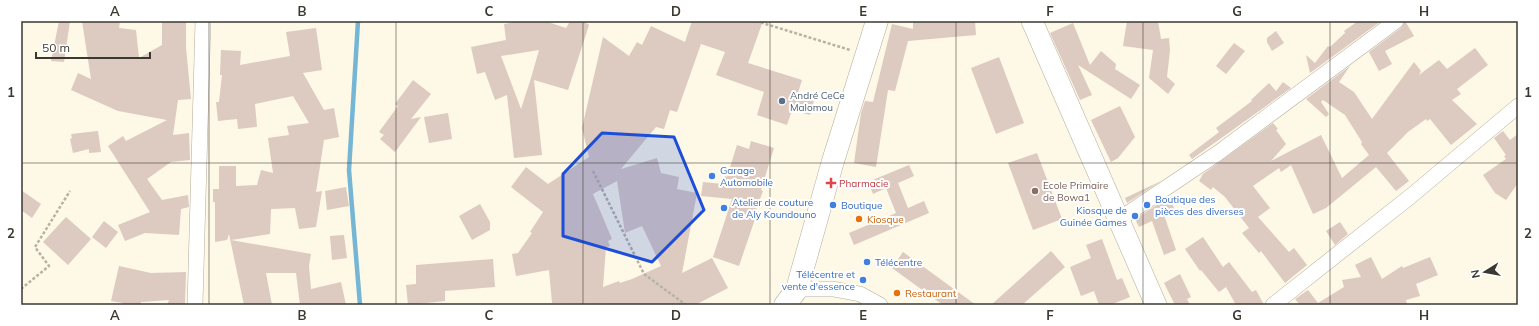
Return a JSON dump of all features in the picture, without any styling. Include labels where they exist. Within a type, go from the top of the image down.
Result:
[{"type":"highway","points":[[791,297],[877,21]]},
{"type":"main road","points":[[1032,21],[1156,305]]},
{"type":"street","points":[[195,305],[203,21]]},
{"type":"street","points":[[1118,220],[1218,153],[1396,21]]},
{"type":"street","points":[[1273,305],[1411,196],[1518,106]]},
{"type":"street","points":[[791,297],[833,289],[860,294],[880,305]]},
{"type":"path","points":[[756,21],[866,55]]},
{"type":"path","points":[[593,171],[644,274],[686,305]]},
{"type":"path","points":[[21,289],[49,266],[35,247],[70,191]]},
{"type":"highlighted area","points":[[602,133],[674,137],[704,210],[652,262],[563,236],[563,174]]},
{"type":"building","points":[[59,21],[70,21],[64,62],[51,61]]},
{"type":"building","points":[[82,21],[120,21],[119,28],[136,30],[139,58],[162,45],[162,21],[186,21],[186,48],[191,99],[178,100],[173,135],[189,133],[190,160],[171,162],[147,179],[162,200],[188,195],[189,207],[181,209],[179,235],[145,233],[125,241],[118,225],[150,212],[108,146],[123,136],[126,141],[167,120],[118,111],[71,90],[78,73],[91,79]]},
{"type":"building","points":[[521,21],[545,21],[566,28],[570,21],[583,21],[589,25],[568,90],[534,80],[542,155],[514,158],[507,95],[495,100],[485,72],[477,74],[471,47],[506,40],[504,24]],"holes":[[[539,50],[521,109],[501,56]]]},
{"type":"building","points":[[692,21],[763,21],[748,63],[802,80],[797,96],[814,101],[810,115],[792,110],[787,125],[757,115],[764,92],[716,75],[725,52],[701,44],[677,112],[670,110],[664,129],[656,127],[621,169],[657,158],[661,173],[679,177],[677,189],[697,193],[682,273],[712,258],[728,288],[695,305],[552,303],[549,270],[516,276],[512,254],[518,253],[532,233],[530,232],[543,212],[511,187],[526,167],[548,184],[589,157],[582,128],[603,37],[629,56],[637,42],[642,45],[651,26],[685,42]],"holes":[[[617,181],[625,233],[642,226],[661,266],[632,279],[620,283],[619,281],[603,287],[606,247],[610,246],[608,241],[612,239],[593,194]]]},
{"type":"building","points":[[913,21],[975,21],[976,35],[908,41],[895,91],[888,90],[876,167],[854,163],[861,113],[865,101],[873,102],[892,24],[913,29]]},
{"type":"building","points":[[1127,21],[1158,21],[1161,39],[1169,38],[1170,50],[1167,77],[1175,84],[1168,94],[1149,78],[1153,50],[1123,46]]},
{"type":"building","points":[[1358,21],[1381,21],[1310,73],[1306,55],[1315,63],[1328,46],[1330,47],[1345,33],[1344,31]]},
{"type":"building","points":[[1405,21],[1414,36],[1385,51],[1392,64],[1379,71],[1369,52],[1401,28]]},
{"type":"building","points":[[1073,23],[1090,65],[1101,51],[1116,64],[1115,69],[1140,85],[1131,99],[1078,65],[1092,95],[1080,100],[1050,33]]},
{"type":"building","points":[[316,28],[322,70],[303,73],[324,110],[334,108],[339,137],[324,140],[316,192],[322,191],[316,227],[299,229],[295,208],[271,209],[270,234],[231,240],[311,254],[309,266],[311,289],[341,282],[346,305],[300,305],[296,273],[266,273],[272,305],[244,305],[229,234],[227,240],[215,242],[215,202],[213,202],[213,189],[219,189],[219,166],[236,166],[236,186],[257,185],[261,170],[273,173],[268,138],[289,135],[287,126],[309,123],[293,96],[255,104],[257,127],[238,129],[237,119],[218,121],[216,102],[219,102],[222,75],[220,75],[221,50],[241,51],[240,65],[290,56],[286,32]]},
{"type":"building","points":[[1276,31],[1284,43],[1272,51],[1267,42],[1267,38]]},
{"type":"building","points":[[1234,43],[1245,51],[1226,74],[1216,66]]},
{"type":"building","points":[[1475,48],[1488,65],[1457,89],[1461,94],[1452,100],[1477,124],[1451,145],[1430,119],[1427,121],[1426,119],[1408,132],[1387,153],[1409,181],[1396,191],[1376,167],[1326,208],[1313,214],[1291,165],[1281,172],[1279,168],[1253,186],[1270,208],[1258,217],[1289,252],[1294,248],[1307,265],[1285,283],[1261,251],[1259,253],[1242,233],[1249,228],[1225,197],[1213,187],[1211,190],[1199,181],[1203,174],[1273,123],[1286,144],[1271,161],[1321,135],[1342,178],[1369,155],[1361,144],[1362,142],[1345,115],[1323,100],[1321,102],[1329,114],[1326,117],[1306,99],[1350,66],[1339,82],[1354,92],[1372,119],[1414,62],[1421,71],[1419,75],[1439,60],[1447,69]]},
{"type":"building","points":[[999,57],[1024,123],[996,134],[971,68]]},
{"type":"building","points":[[413,80],[431,94],[411,119],[421,117],[395,152],[380,139],[384,135],[379,132],[398,106],[395,104]]},
{"type":"building","points":[[1283,82],[1291,88],[1192,159],[1189,155],[1219,132],[1216,128],[1252,101],[1251,100],[1269,83],[1276,91]]},
{"type":"building","points":[[1120,106],[1135,137],[1118,158],[1111,162],[1091,120]]},
{"type":"building","points":[[448,113],[452,139],[429,143],[424,117]]},
{"type":"building","points":[[98,131],[101,152],[89,153],[89,149],[73,153],[70,139],[72,138],[71,134]]},
{"type":"building","points":[[1503,131],[1510,140],[1518,134],[1518,183],[1506,200],[1495,193],[1483,175],[1506,159],[1504,156],[1506,155],[1494,138]]},
{"type":"building","points":[[751,141],[774,148],[761,190],[763,191],[753,218],[755,219],[739,266],[713,257],[732,199],[701,196],[703,182],[722,184],[725,176],[727,177],[737,145],[749,149]]},
{"type":"building","name":"Ecole Primaire de Bowa1","points":[[1037,153],[1062,219],[1033,230],[1008,163]]},
{"type":"building","points":[[909,165],[914,176],[898,183],[908,208],[924,201],[929,213],[854,245],[849,233],[896,213],[886,188],[873,194],[868,182]]},
{"type":"building","points":[[1161,181],[1127,203],[1125,198]]},
{"type":"building","points":[[346,187],[349,206],[327,210],[325,191]]},
{"type":"building","points":[[21,190],[41,204],[32,218],[21,210]]},
{"type":"building","points":[[1169,197],[1175,210],[1164,215],[1176,250],[1164,255],[1152,221],[1139,227],[1135,219]]},
{"type":"building","points":[[480,204],[490,222],[490,230],[472,240],[459,216]]},
{"type":"building","points":[[66,217],[91,239],[68,265],[43,242]]},
{"type":"building","points":[[104,221],[118,232],[106,248],[92,237]]},
{"type":"building","points":[[1340,222],[1348,234],[1335,245],[1326,231]]},
{"type":"building","points":[[344,235],[347,258],[332,260],[330,236]]},
{"type":"building","points":[[1203,237],[1223,267],[1229,262],[1252,292],[1256,290],[1264,305],[1236,305],[1226,287],[1219,292],[1201,270],[1200,271],[1185,249]]},
{"type":"building","points":[[1102,239],[1117,280],[1122,278],[1130,297],[1110,305],[1099,305],[1094,291],[1081,296],[1070,267],[1091,258],[1086,245]]},
{"type":"building","points":[[1051,251],[1065,267],[1022,305],[991,305]]},
{"type":"building","points":[[903,252],[976,305],[943,305],[892,268]]},
{"type":"building","points":[[1371,257],[1382,279],[1402,266],[1403,268],[1430,257],[1438,275],[1416,284],[1420,296],[1406,300],[1407,305],[1300,305],[1295,299],[1308,290],[1318,303],[1344,287],[1342,280],[1361,277],[1355,265]]},
{"type":"building","points":[[493,259],[495,287],[445,291],[445,301],[408,305],[406,285],[416,284],[416,265]]},
{"type":"building","points":[[119,266],[151,273],[186,272],[185,305],[167,305],[169,300],[141,302],[140,305],[123,305],[123,303],[111,301]]},
{"type":"building","points":[[1180,274],[1191,297],[1187,299],[1190,305],[1175,305],[1164,283]]},
{"type":"waterway","points":[[358,21],[349,170],[360,305]]},
{"type":"place","name":"André CeCe Malomou","points":[[782,101]]},
{"type":"place","name":"Garage Automobile","points":[[712,176]]},
{"type":"place","name":"Pharmacie","points":[[831,183]]},
{"type":"place","name":"Ecole Primaire de Bowa1","points":[[1035,191]]},
{"type":"place","name":"Boutique","points":[[833,205]]},
{"type":"place","name":"Boutique des pièces des diverses","points":[[1147,205]]},
{"type":"place","name":"Atelier de couture de Aly Koundouno","points":[[724,208]]},
{"type":"place","name":"Kiosque de Guinée Games","points":[[1135,216]]},
{"type":"place","name":"Kiosque","points":[[859,219]]},
{"type":"place","name":"Télécentre","points":[[867,262]]},
{"type":"place","name":"Télécentre et vente d'essence","points":[[863,280]]},
{"type":"place","name":"Restaurant","points":[[897,293]]}]
